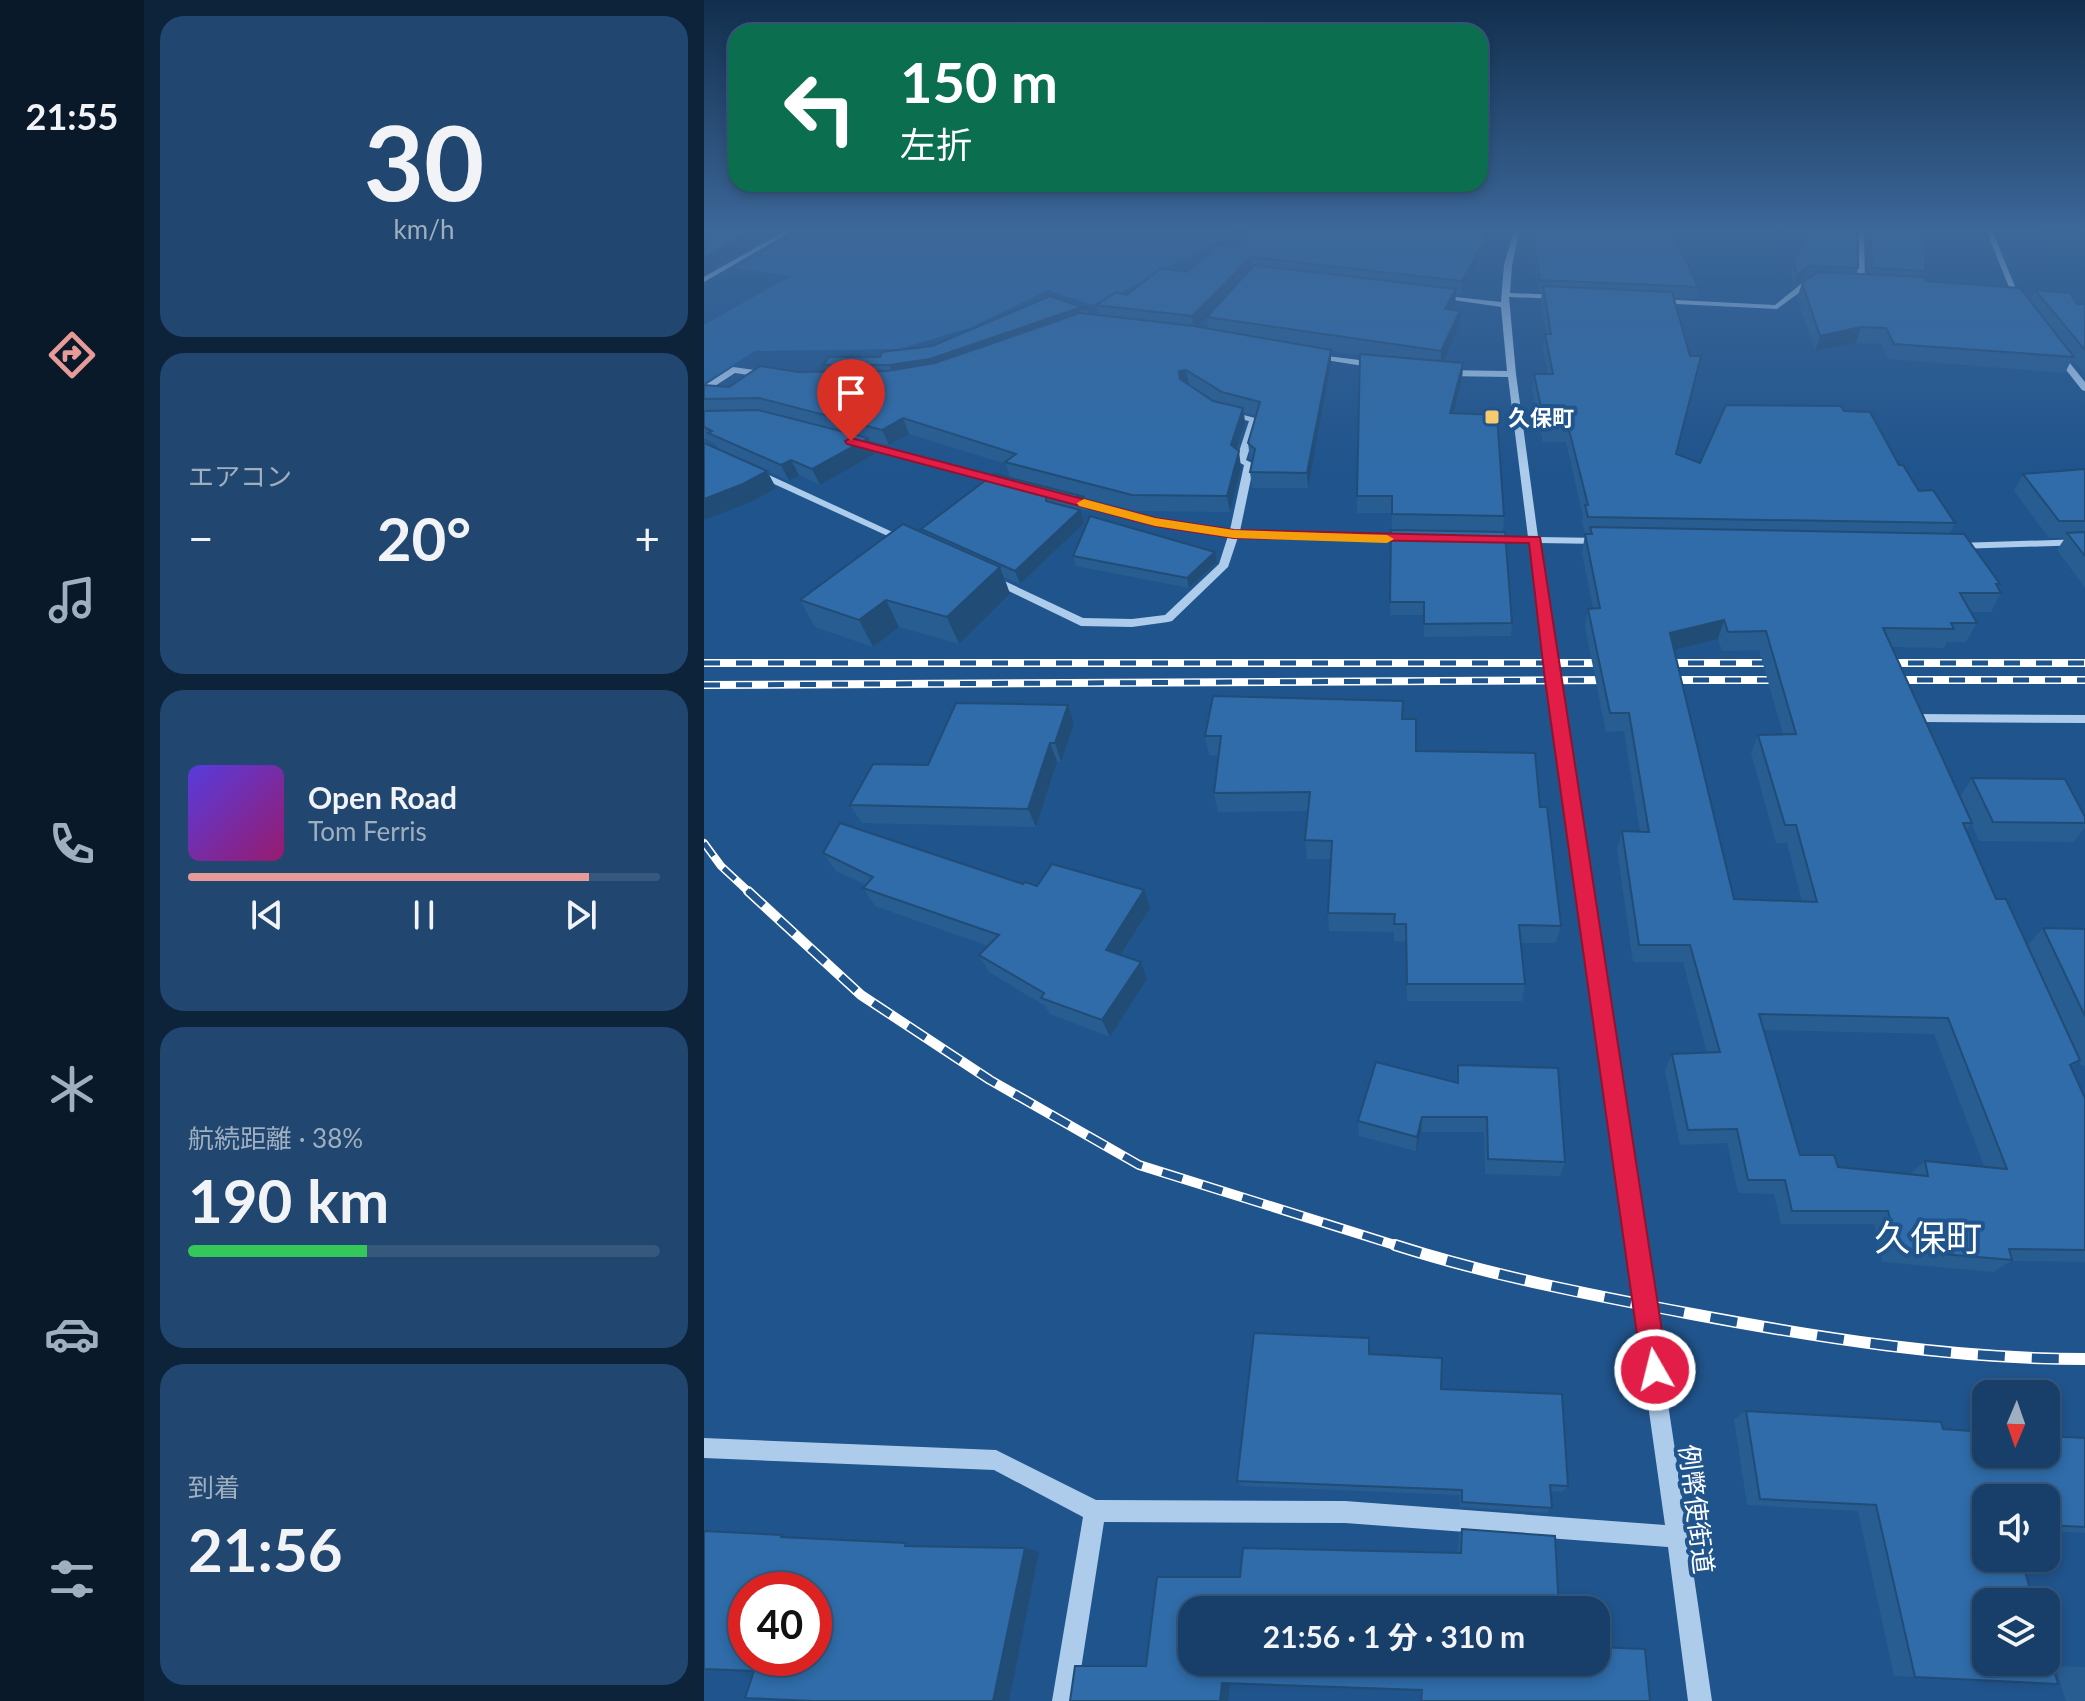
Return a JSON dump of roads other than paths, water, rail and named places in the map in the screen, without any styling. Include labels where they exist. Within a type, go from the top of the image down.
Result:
[{"type":"street","name":"例幣使街道","points":[[1506,309],[1552,680],[1659,1401],[1675,1537],[1700,1701]]},
{"type":"street","points":[[2025,309],[2028,314]]},
{"type":"street","points":[[2051,345],[2085,388]]},
{"type":"street","points":[[1309,356],[1380,366]]},
{"type":"street","points":[[704,390],[733,370],[776,376]]},
{"type":"street","points":[[1425,371],[1512,374]]},
{"type":"street","points":[[981,574],[1081,622],[1132,623],[1168,618],[1224,565],[1234,534],[1249,464],[1241,461],[1254,419],[1220,412]]},
{"type":"street","points":[[841,438],[1020,486]]},
{"type":"street","points":[[748,469],[922,548]]},
{"type":"street","points":[[1065,498],[1155,522],[1234,534],[1423,539]]},
{"type":"street","points":[[1471,539],[1607,541]]},
{"type":"street","points":[[1949,546],[2085,542]]},
{"type":"street","points":[[1921,732],[1914,718],[2085,719]]},
{"type":"street","points":[[704,1448],[996,1460],[1095,1511],[1345,1512],[1675,1537]]},
{"type":"street","points":[[1064,1701],[1095,1511]]},
{"type":"railway","points":[[704,663],[1612,663]]},
{"type":"railway","points":[[1656,663],[1784,663]]},
{"type":"railway","points":[[1876,663],[2085,663]]},
{"type":"railway","points":[[704,685],[1617,680]]},
{"type":"railway","points":[[1661,680],[1789,680]]},
{"type":"railway","points":[[1885,680],[2085,680]]},
{"type":"railway","points":[[704,843],[721,866],[750,893]]},
{"type":"railway","points":[[748,891],[861,995],[990,1080],[1139,1165],[1401,1247]]},
{"type":"railway","points":[[1395,1245],[1542,1284],[1789,1331],[1937,1351],[2085,1359]]},
{"type":"place","name":"久保町","points":[[1492,417]]},
{"type":"district","name":"久保町","points":[[1928,1237]]}]
